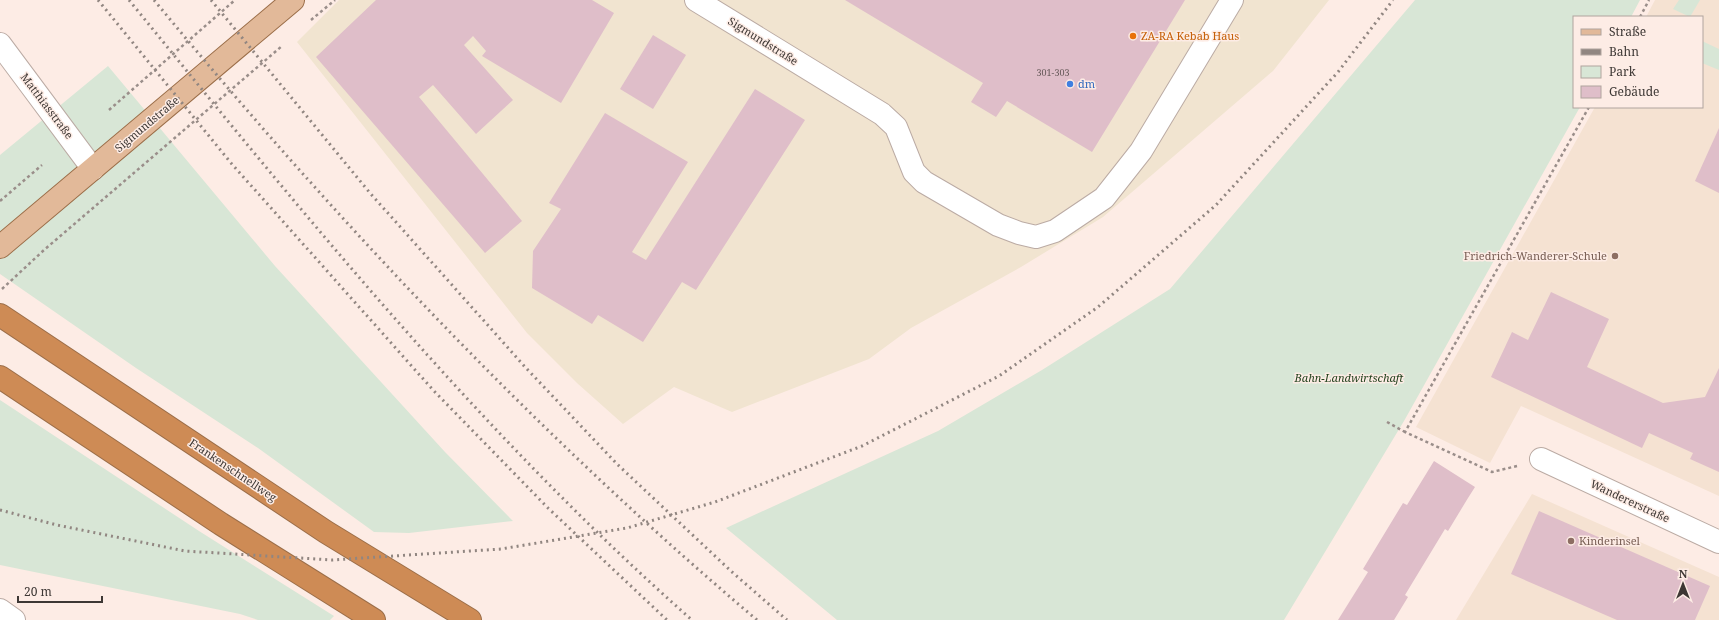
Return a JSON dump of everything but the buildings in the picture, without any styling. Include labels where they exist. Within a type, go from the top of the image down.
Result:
[{"type":"highway","name":"Frankenschnellweg","points":[[0,315],[326,532],[470,620]]},
{"type":"highway","points":[[0,377],[264,552],[374,620]]},
{"type":"main road","name":"Sigmundstraße","points":[[0,247],[293,0]]},
{"type":"street","name":"Sigmundstraße","points":[[696,0],[882,114],[896,127],[914,172],[924,182],[998,225],[1019,233],[1036,237],[1055,231],[1104,198],[1141,151],[1232,0]]},
{"type":"street","name":"Matthiasstraße","points":[[0,44],[93,169]]},
{"type":"street","name":"Wandererstraße","points":[[1541,460],[1719,542]]},
{"type":"street","points":[[0,610],[14,620]]},
{"type":"path","points":[[109,110],[235,0]]},
{"type":"path","points":[[308,23],[335,0]]},
{"type":"path","points":[[1641,16],[1649,0]]},
{"type":"path","points":[[0,291],[44,250],[284,44]]},
{"type":"path","points":[[1405,432],[1588,108]]},
{"type":"path","points":[[0,201],[42,165]]},
{"type":"path","points":[[1387,422],[1405,432],[1492,472],[1541,460]]},
{"type":"shaded area","points":[[339,0],[1329,0],[1273,71],[1103,217],[1021,267],[911,328],[869,359],[732,412],[674,387],[623,424],[577,383],[527,333],[297,42]]},
{"type":"shaded area","name":"Friedrich-Wanderer-Schule","points":[[1655,0],[1719,0],[1719,496],[1521,406],[1490,463],[1416,427],[1594,108],[1703,108],[1703,16],[1647,16]]},
{"type":"shaded area","name":"Kinderinsel","points":[[1532,494],[1719,577],[1719,620],[1456,620]]},
{"type":"green space","name":"Bahn-Landwirtschaft","points":[[1415,0],[1640,0],[1632,16],[1573,16],[1573,108],[1579,108],[1404,421],[1284,620],[837,620],[726,528],[938,431],[1042,370],[1170,289]]},
{"type":"green space","points":[[1679,0],[1700,0],[1691,16],[1673,9]]},
{"type":"green space","points":[[1703,41],[1719,49],[1719,70],[1703,63]]},
{"type":"green space","points":[[108,66],[275,266],[445,452],[513,521],[409,533],[374,532],[258,448],[136,368],[0,274],[0,155]]},
{"type":"green space","points":[[0,400],[199,531],[334,616],[330,620],[258,620],[240,614],[0,565]]},
{"type":"railway","points":[[98,0],[231,163],[433,390],[548,508],[667,620]]},
{"type":"railway","points":[[129,0],[262,162],[398,322],[540,475],[615,549],[692,620]]},
{"type":"railway","points":[[154,0],[295,165],[367,245],[442,324],[595,476],[675,549],[757,620]]},
{"type":"railway","points":[[211,0],[370,193],[526,368],[617,464],[732,572],[787,620]]},
{"type":"railway","points":[[0,510],[57,525],[185,551],[332,560],[501,549],[627,528],[715,502],[862,446],[999,376],[1098,307],[1216,205],[1338,72],[1393,0]]},
{"type":"place","name":"ZA-RA Kebab Haus","points":[[1133,36]]},
{"type":"place","name":"dm","points":[[1070,84]]},
{"type":"place","name":"Friedrich-Wanderer-Schule","points":[[1615,256]]},
{"type":"place","name":"Kinderinsel","points":[[1571,541]]}]
